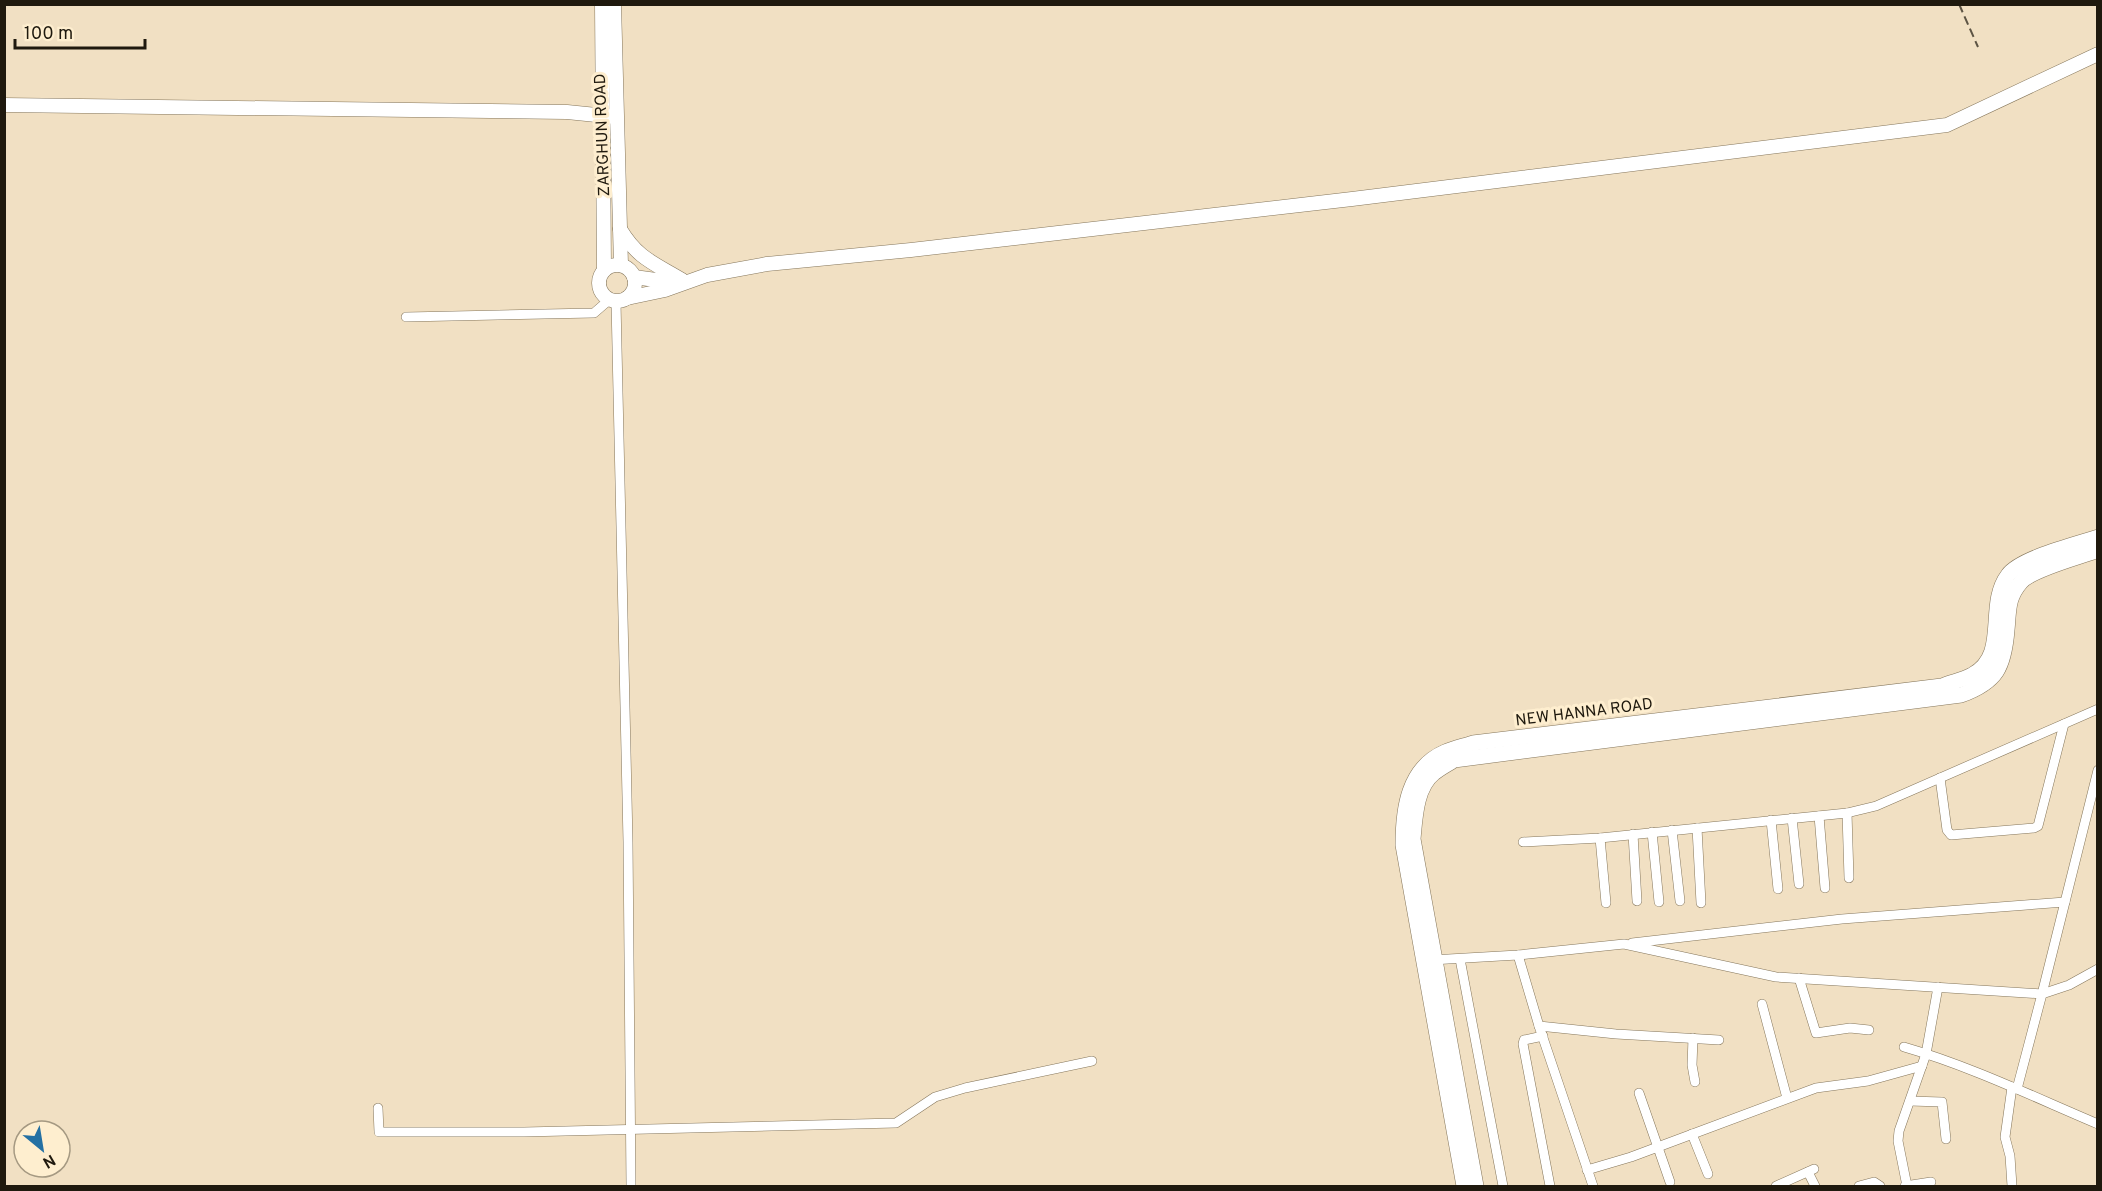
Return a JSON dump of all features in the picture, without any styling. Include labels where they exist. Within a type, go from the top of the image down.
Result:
[{"type":"main road","name":"NEW HANNA ROAD","points":[[1476,1186],[1429,960],[1402,845],[1403,813],[1411,786],[1421,768],[1444,752],[1473,743],[1942,686],[1973,675],[1989,662],[1995,644],[1999,591],[2009,573],[2034,559],[2097,537]]},
{"type":"main road","name":"NEW HANNA ROAD","points":[[1464,1186],[1429,960],[1413,838],[1416,810],[1422,790],[1432,774],[1454,760],[1961,695],[1979,689],[1994,678],[2001,666],[2007,631],[2008,604],[2021,581],[2043,569],[2097,550]]},
{"type":"street","points":[[602,4],[610,117],[604,270],[599,287],[604,296],[617,300],[665,291],[686,280]]},
{"type":"street","name":"ZARGHUN ROAD","points":[[614,4],[610,117],[621,265]]},
{"type":"street","points":[[634,277],[663,282],[686,280],[767,264],[911,250],[1341,200],[1947,125],[2097,54]]},
{"type":"street","points":[[4,105],[567,112],[610,117]]},
{"type":"street","points":[[620,229],[637,252],[648,261],[686,280]]},
{"type":"street","points":[[406,317],[594,313],[634,289],[634,277],[627,267],[615,265],[604,270]]},
{"type":"street","points":[[617,300],[628,847],[631,1186]]},
{"type":"street","points":[[1523,842],[1600,838],[1847,813],[1876,806],[2097,709]]},
{"type":"street","points":[[1940,778],[1947,830],[1951,835],[2034,828],[2038,826],[2064,724]]},
{"type":"street","points":[[2012,1186],[2010,1156],[2005,1137],[2014,1088],[2042,994],[2097,770]]},
{"type":"street","points":[[1847,813],[1849,878]]},
{"type":"street","points":[[2087,813],[2097,813]]},
{"type":"street","points":[[1819,816],[1825,888]]},
{"type":"street","points":[[1792,818],[1799,884]]},
{"type":"street","points":[[1771,820],[1778,889]]},
{"type":"street","points":[[1696,828],[1701,903]]},
{"type":"street","points":[[1672,830],[1680,901]]},
{"type":"street","points":[[1652,832],[1659,902]]},
{"type":"street","points":[[1633,834],[1637,901]]},
{"type":"street","points":[[1600,838],[1606,903]]},
{"type":"street","points":[[1429,960],[1518,955],[1842,919],[2065,902]]},
{"type":"street","points":[[1624,944],[1776,976],[2042,994],[2068,985],[2097,969]]},
{"type":"street","points":[[1518,955],[1539,1026],[1593,1186]]},
{"type":"street","points":[[1460,959],[1503,1186]]},
{"type":"street","points":[[1799,978],[1816,1033],[1850,1028],[1869,1030]]},
{"type":"street","points":[[1931,1182],[1906,1186],[1898,1141],[1899,1131],[1926,1053],[1938,987]]},
{"type":"street","points":[[1762,1004],[1787,1098]]},
{"type":"street","points":[[1539,1026],[1616,1034],[1719,1040]]},
{"type":"street","points":[[1543,1036],[1524,1040],[1522,1044],[1550,1186]]},
{"type":"street","points":[[1693,1038],[1692,1065],[1695,1082]]},
{"type":"street","points":[[1904,1047],[1926,1053],[2014,1088],[2097,1124]]},
{"type":"street","points":[[378,1108],[379,1132],[524,1132],[896,1123],[935,1097],[964,1088],[1092,1061]]},
{"type":"street","points":[[1587,1170],[1658,1147],[1816,1088],[1868,1081],[1922,1066]]},
{"type":"street","points":[[1639,1093],[1670,1182]]},
{"type":"street","points":[[1910,1101],[1942,1102],[1946,1139]]},
{"type":"street","points":[[1692,1134],[1708,1174]]},
{"type":"street","points":[[1776,1186],[1811,1171],[1815,1186]]},
{"type":"street","points":[[1859,1186],[1874,1182],[1880,1186]]},
{"type":"railway","points":[[1959,4],[1978,47]]}]
